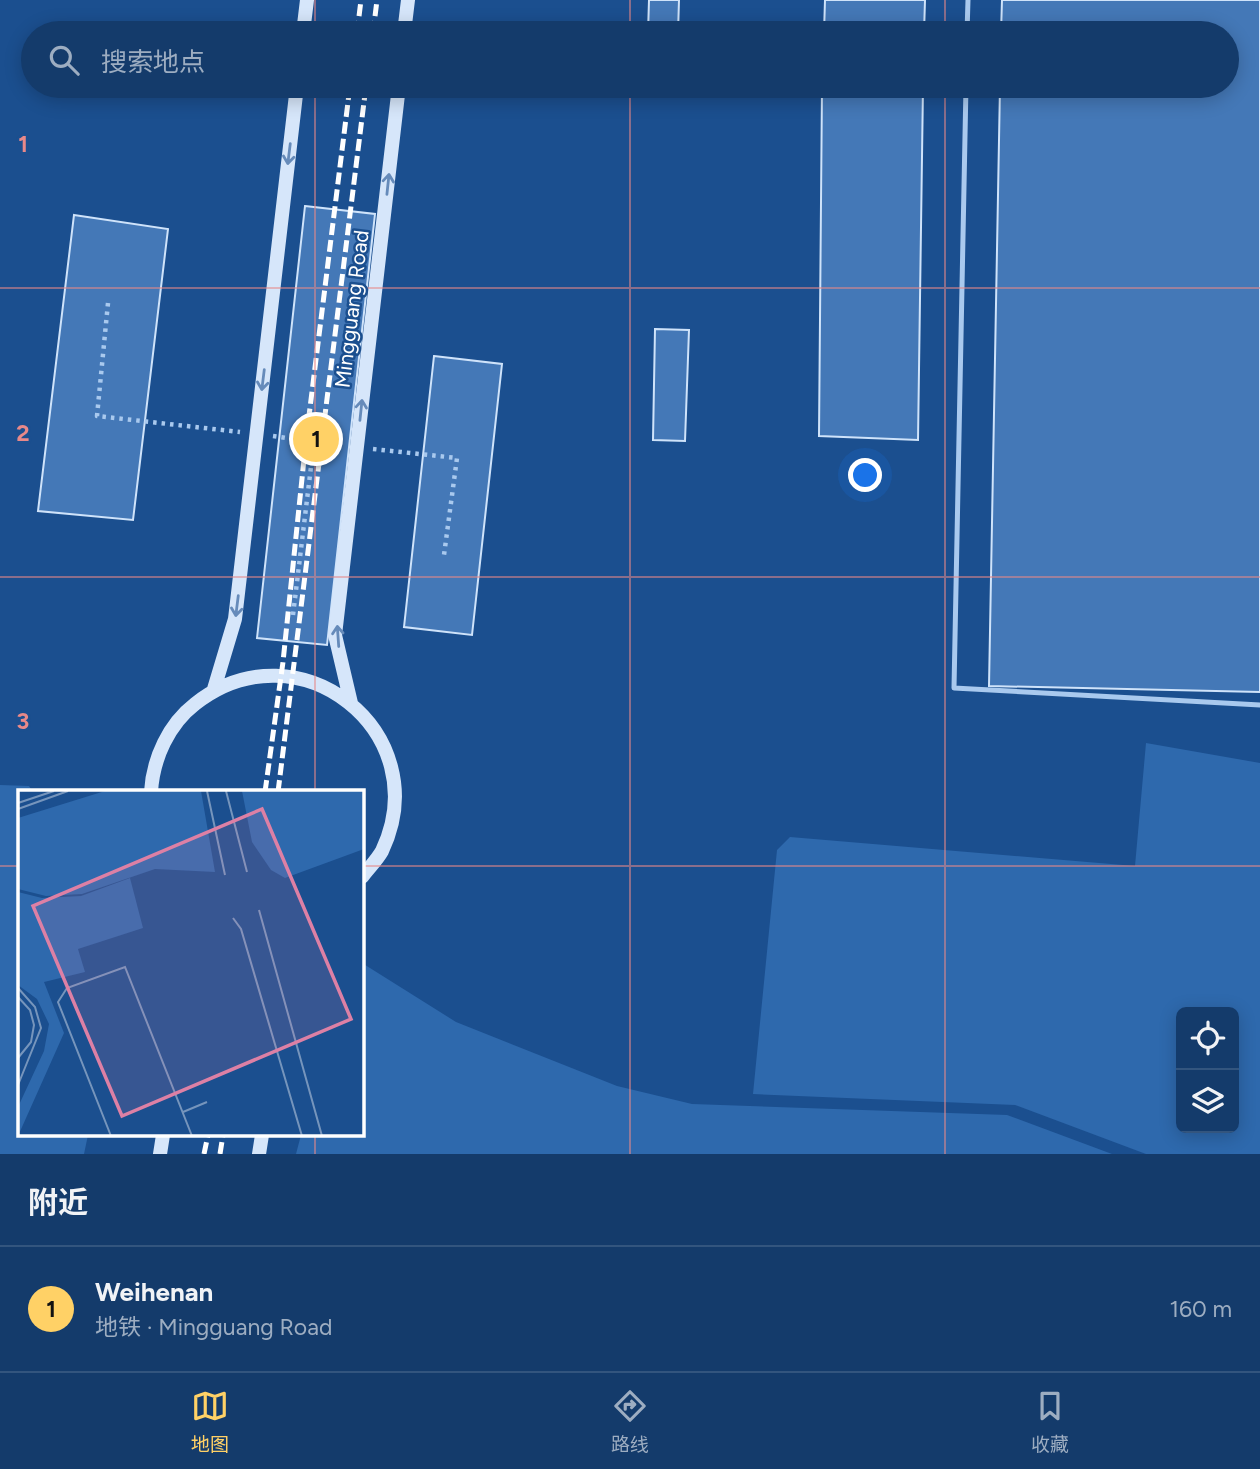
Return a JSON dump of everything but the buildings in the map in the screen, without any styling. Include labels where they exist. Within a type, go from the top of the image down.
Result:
[{"type":"main road","points":[[304,21],[307,0]]},
{"type":"main road","points":[[405,21],[408,0]]},
{"type":"main road","points":[[214,689],[235,619],[296,98]]},
{"type":"main road","name":"Mingguang Road","points":[[351,703],[335,635],[397,98]]},
{"type":"main road","points":[[152,790],[160,749],[182,714],[214,689],[248,677],[285,675],[320,684],[351,703],[378,734],[393,772],[394,813],[381,852],[364,874]]},
{"type":"main road","points":[[160,1154],[163,1136]]},
{"type":"main road","points":[[258,1154],[262,1136]]},
{"type":"lane","points":[[967,21],[968,0]]},
{"type":"lane","points":[[966,98],[954,688],[1260,705]]},
{"type":"path","points":[[108,303],[97,415],[252,434]]},
{"type":"path","points":[[266,435],[279,437]]},
{"type":"path","points":[[293,615],[314,442]]},
{"type":"path","points":[[444,555],[457,458]]},
{"type":"shaded area","points":[[1146,743],[1260,763],[1260,1154],[1146,1154],[1015,1105],[753,1094],[777,850],[790,837],[1135,866]]},
{"type":"shaded area","points":[[0,785],[29,786],[32,790],[18,790],[18,1136],[88,1136],[84,1154],[0,1154]]},
{"type":"shaded area","points":[[364,964],[456,1022],[617,1086],[692,1104],[1007,1115],[1112,1154],[296,1154],[301,1136],[364,1136]]},
{"type":"railway","points":[[358,21],[361,0]]},
{"type":"railway","points":[[374,21],[377,0]]},
{"type":"railway","points":[[265,790],[283,662],[306,440],[349,98]]},
{"type":"railway","points":[[278,790],[365,98]]},
{"type":"railway","points":[[204,1154],[208,1136]]},
{"type":"railway","points":[[220,1154],[223,1136]]},
{"type":"place","name":"Weihenan","points":[[316,439]]}]
